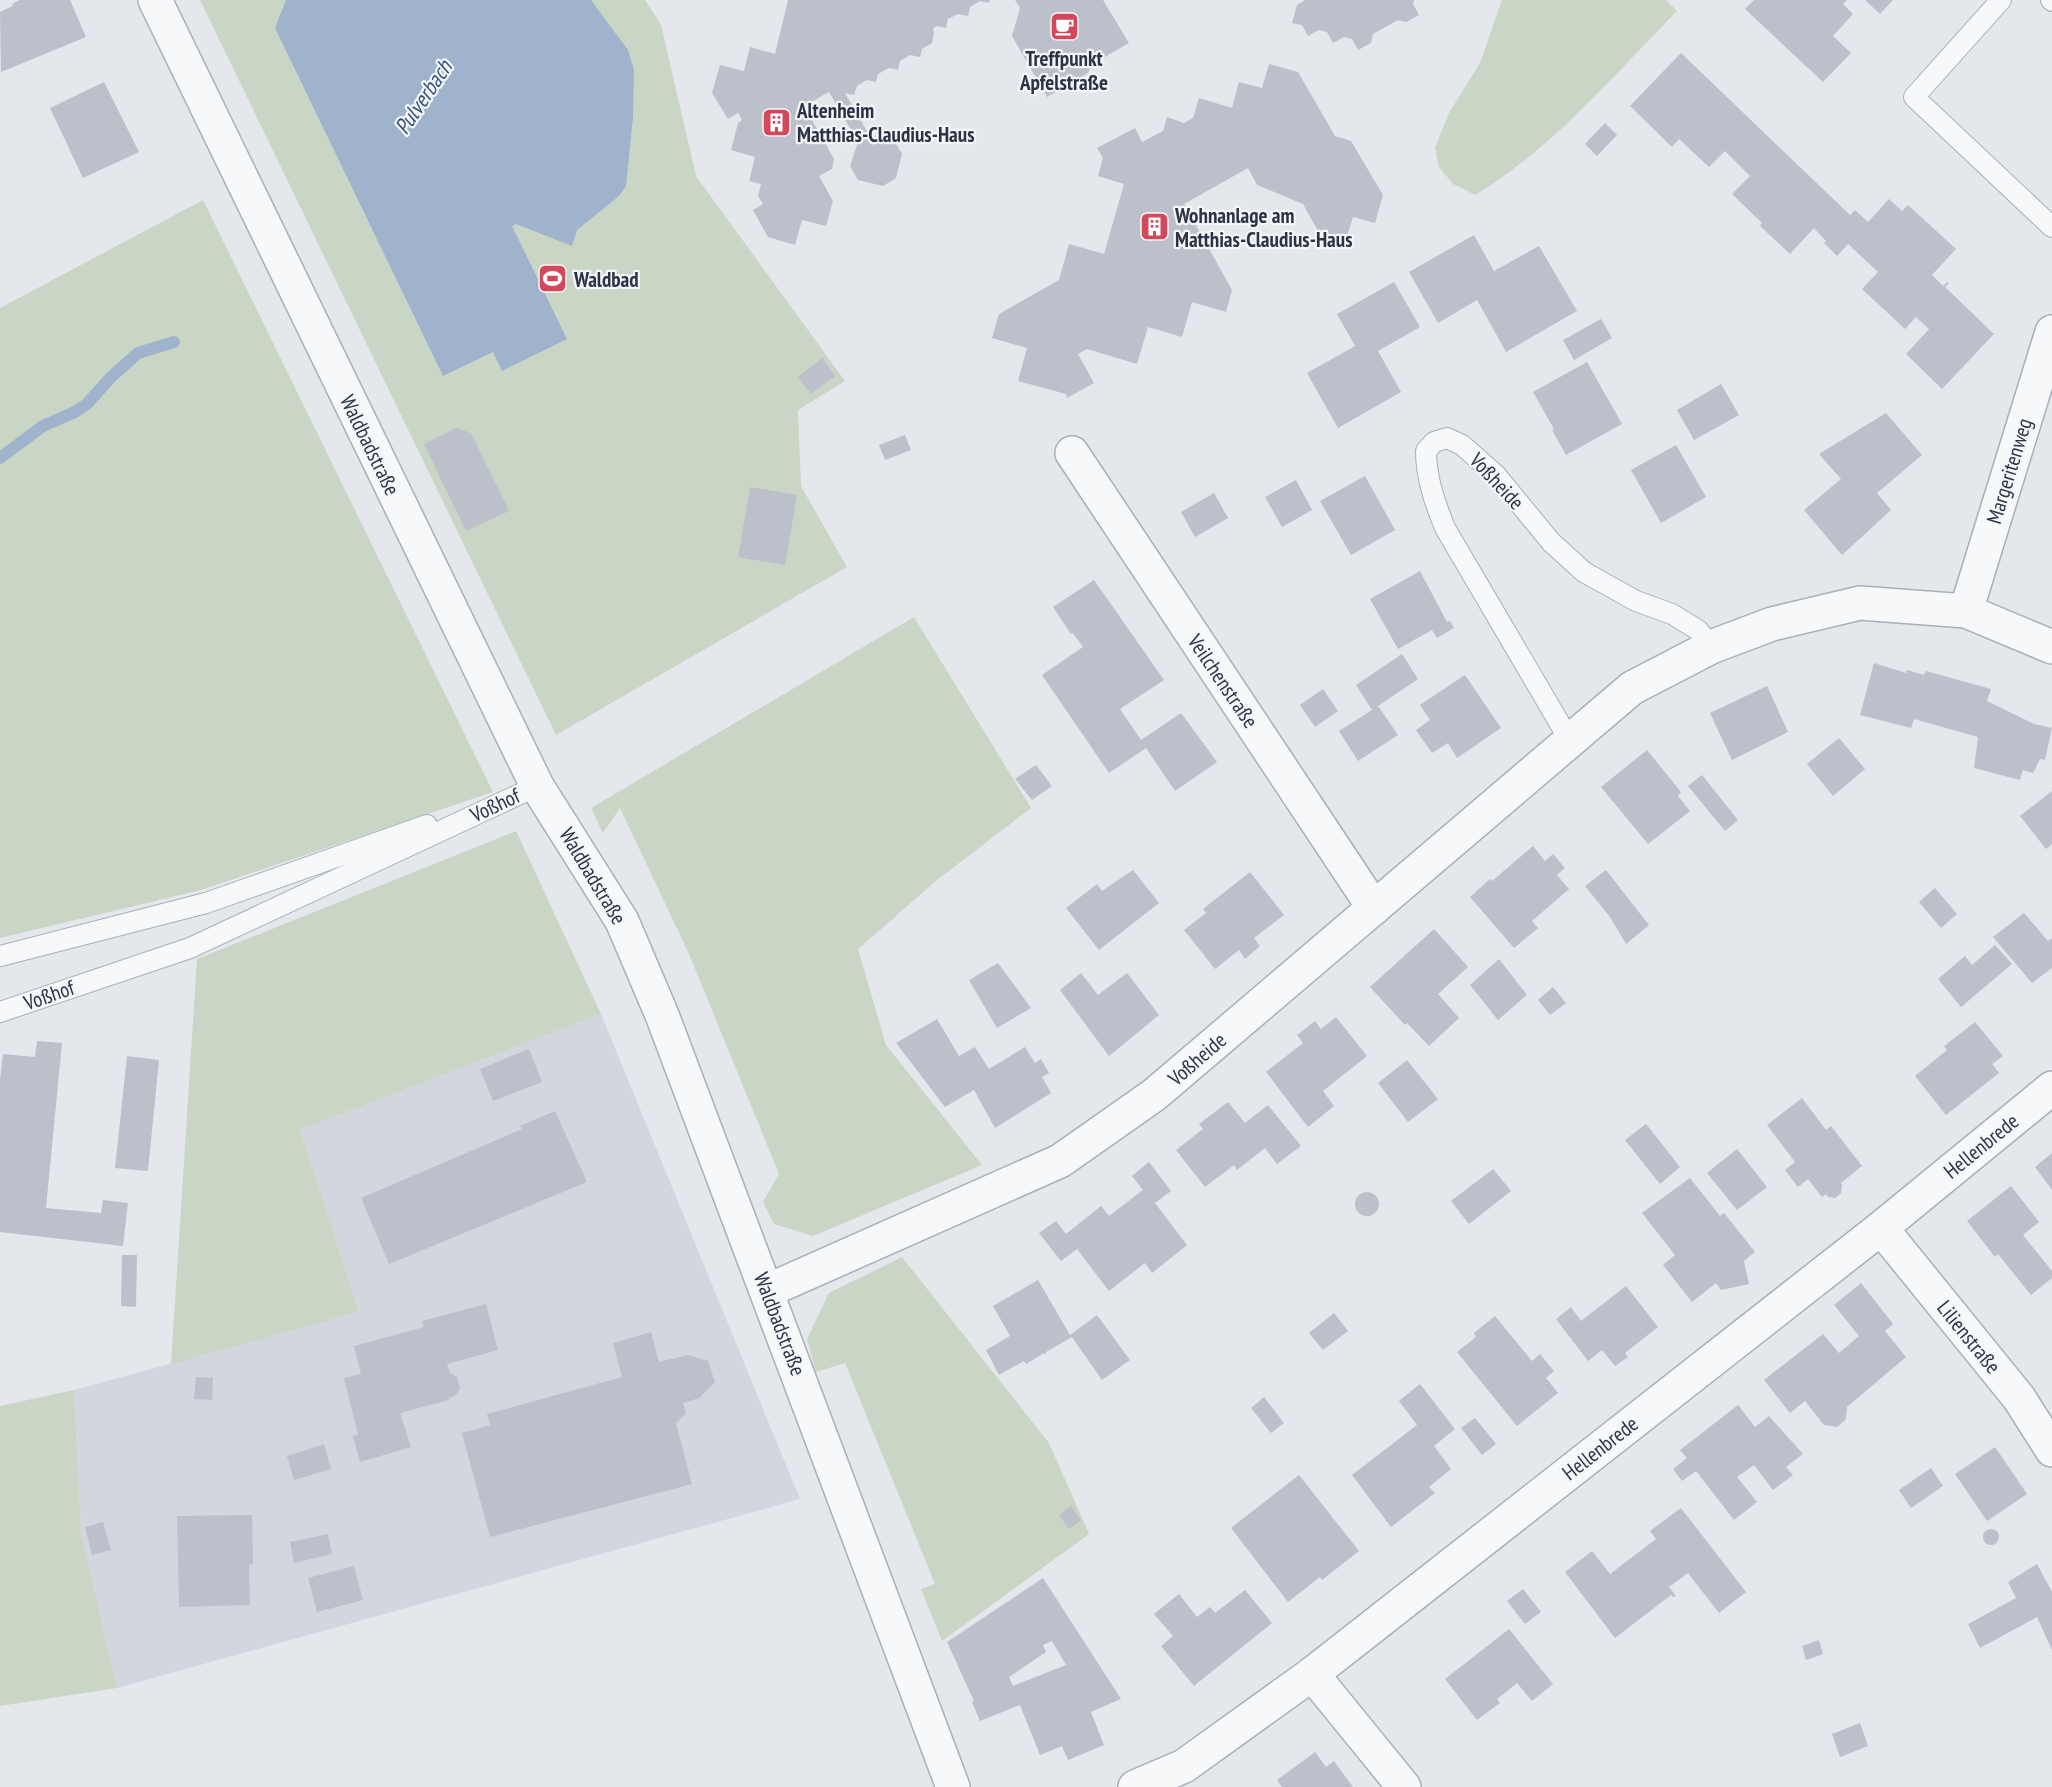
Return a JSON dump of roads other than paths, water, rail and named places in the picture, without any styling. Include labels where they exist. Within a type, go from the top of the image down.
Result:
[{"type":"street","name":"Waldbadstraße","points":[[154,0],[537,786],[622,921],[662,1014],[953,1787]]},
{"type":"street","name":"Margeritenweg","points":[[1966,611],[2052,332]]},
{"type":"street","name":"Veilchenstraße","points":[[1072,453],[1374,908]]},
{"type":"street","name":"Voßheide","points":[[767,1291],[1060,1161],[1154,1095],[1632,688],[1711,647],[1772,624],[1860,603],[1966,611],[2052,647]]},
{"type":"street","name":"Hellenbrede","points":[[1135,1787],[1184,1766],[1312,1674],[1881,1228],[2052,1088]]},
{"type":"street","name":"Lilienstraße","points":[[1881,1228],[2019,1398],[2052,1450]]},
{"type":"street","points":[[1312,1674],[1404,1787]]},
{"type":"lane","points":[[2001,0],[1914,97],[2052,226]]},
{"type":"lane","name":"Voßheide","points":[[1570,741],[1446,528],[1433,497],[1426,464],[1426,451],[1434,442],[1447,438],[1462,444],[1496,475],[1551,542],[1584,572],[1636,601],[1672,614],[1698,630],[1711,647]]},
{"type":"lane","name":"Voßhof","points":[[0,956],[206,903],[537,786]]},
{"type":"lane","name":"Voßhof","points":[[0,1012],[190,948],[537,786]]},
{"type":"water","points":[[286,0],[591,0],[628,50],[634,70],[633,117],[626,186],[619,196],[577,230],[572,246],[516,224],[512,226],[567,339],[502,371],[493,352],[443,376],[275,28]]},
{"type":"waterway","name":"Pulverbach","points":[[0,458],[43,426],[87,404],[111,377],[138,353],[174,342]]},
{"type":"place","name":"Treffpunkt Apfelstraße","points":[[1064,27]]},
{"type":"place","name":"Altenheim Matthias-Claudius-Haus","points":[[776,122]]},
{"type":"place","name":"Wohnanlage am Matthias-Claudius-Haus","points":[[1154,227]]},
{"type":"place","name":"Waldbad","points":[[553,279]]}]
